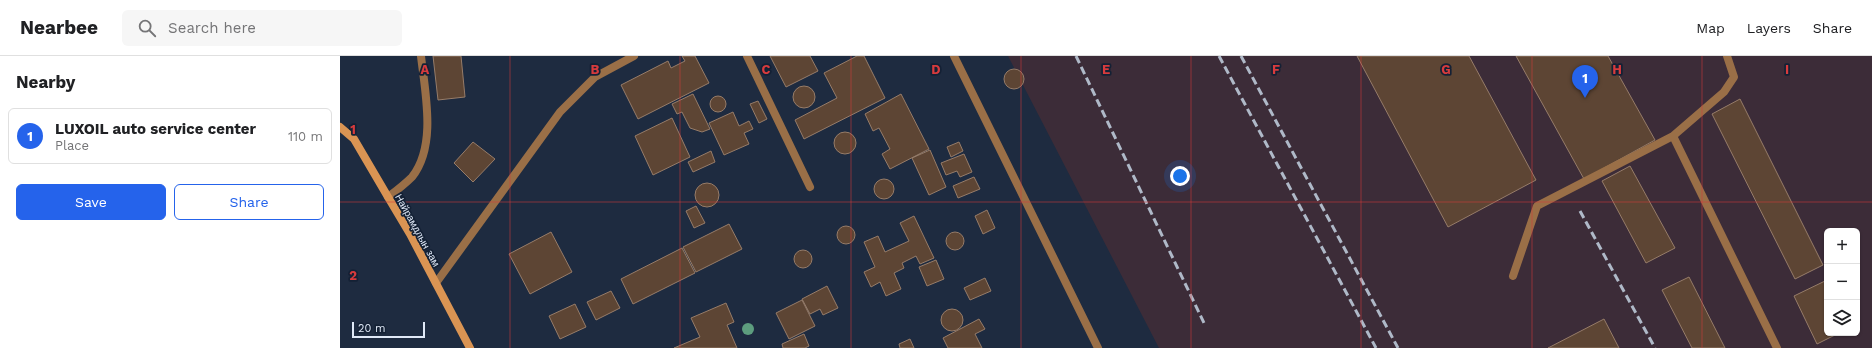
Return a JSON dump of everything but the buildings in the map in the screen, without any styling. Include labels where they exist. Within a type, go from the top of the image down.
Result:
[{"type":"main road","name":"Найрамдлын зам","points":[[340,127],[354,139],[436,283],[470,348]]},
{"type":"street","points":[[388,197],[412,176],[422,159],[428,133],[421,56]]},
{"type":"street","points":[[436,283],[560,112],[595,77],[634,56]]},
{"type":"street","points":[[747,56],[810,187]]},
{"type":"street","points":[[954,56],[1098,348]]},
{"type":"street","points":[[1513,276],[1538,206],[1673,136],[1724,92],[1734,77],[1727,56]]},
{"type":"street","points":[[1673,136],[1777,348]]},
{"type":"shaded area","points":[[1008,56],[1872,56],[1872,348],[1159,348]]},
{"type":"railway","points":[[1076,56],[1204,323]]},
{"type":"railway","points":[[1219,56],[1376,348]]},
{"type":"railway","points":[[1241,56],[1398,348]]},
{"type":"railway","points":[[1580,211],[1655,348]]},
{"type":"place","name":"LUXOIL auto service center","points":[[1585,98]]}]
